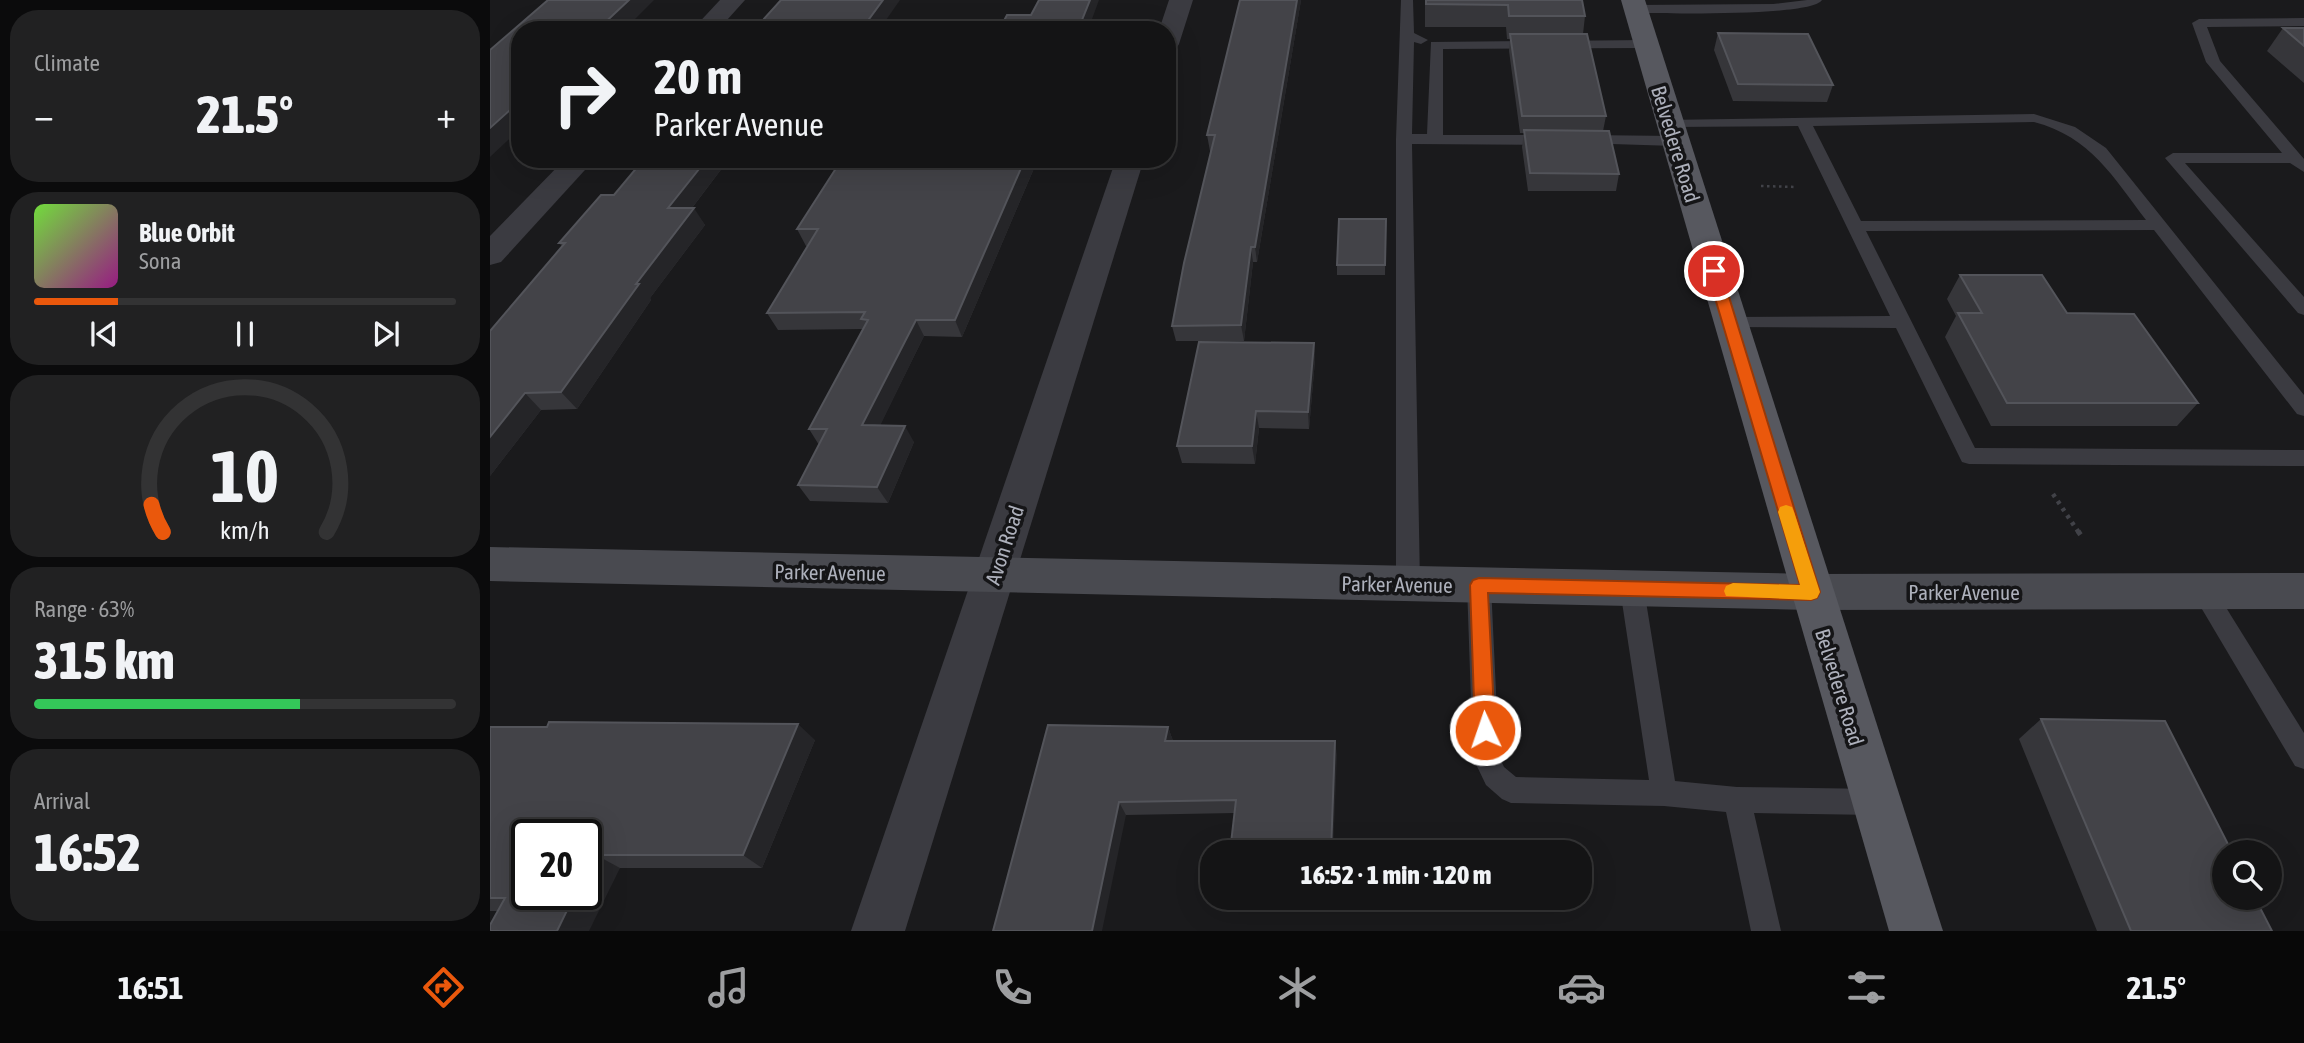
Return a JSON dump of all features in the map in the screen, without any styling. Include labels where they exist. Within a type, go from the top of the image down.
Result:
[{"type":"main road","name":"Belvedere Road","points":[[1634,5],[1916,931]]},
{"type":"street","points":[[713,21],[733,0]]},
{"type":"street","points":[[1174,21],[1181,0]]},
{"type":"street","points":[[490,255],[572,168]]},
{"type":"street","name":"Avon Road","points":[[877,931],[1127,168]]},
{"type":"street","name":"Parker Avenue","points":[[490,564],[1811,592],[2304,591]]},
{"type":"lane","points":[[1408,0],[1404,139],[1408,584]]},
{"type":"lane","points":[[1634,5],[1730,3],[1773,8],[1814,3],[1816,0]]},
{"type":"lane","points":[[2299,163],[2213,62],[2199,23],[2304,22]]},
{"type":"lane","points":[[1407,35],[1436,45],[1646,44]]},
{"type":"lane","points":[[1435,139],[1436,45]]},
{"type":"lane","points":[[1404,139],[1672,132],[1803,121],[2034,118],[2057,123],[2085,137],[2101,151],[2304,409]]},
{"type":"lane","points":[[1803,121],[1858,226],[1969,456],[2304,458]]},
{"type":"lane","points":[[2299,163],[2173,158],[2304,309]]},
{"type":"lane","points":[[1858,226],[2157,225]]},
{"type":"lane","points":[[1730,323],[1902,322]]},
{"type":"lane","points":[[1479,585],[1486,758],[1495,776],[1511,790],[1664,793],[1737,800],[1876,802]]},
{"type":"lane","points":[[1633,589],[1664,793]]},
{"type":"lane","points":[[2204,592],[2304,757]]},
{"type":"lane","points":[[1737,800],[1766,931]]},
{"type":"path","points":[[1762,186],[1807,187]]},
{"type":"path","points":[[2047,484],[2082,537]]},
{"type":"building","points":[[548,0],[629,0],[607,21],[524,21]]},
{"type":"building","points":[[781,0],[883,0],[868,21],[762,21]]},
{"type":"building","points":[[1039,0],[1090,0],[1082,21],[1004,21],[1007,15],[1031,15]]},
{"type":"building","points":[[1240,0],[1297,0],[1255,247],[1251,247],[1241,325],[1172,326],[1184,263],[1215,135],[1207,135]]},
{"type":"building","points":[[1426,0],[1582,0],[1585,16],[1509,16],[1508,5],[1426,4]]},
{"type":"building","points":[[2283,28],[2304,28],[2304,46]]},
{"type":"building","points":[[511,32],[511,109],[490,128],[490,50]]},
{"type":"building","points":[[1718,33],[1808,34],[1833,85],[1738,84]]},
{"type":"building","points":[[1510,34],[1587,34],[1606,116],[1522,116]]},
{"type":"building","points":[[1524,130],[1609,131],[1619,174],[1530,173]]},
{"type":"building","points":[[636,168],[700,168],[668,208],[694,208],[636,284],[639,284],[561,392],[525,393],[490,437],[490,331],[565,243],[559,243],[601,195],[614,195]]},
{"type":"building","points":[[836,168],[1021,168],[955,320],[916,320],[862,425],[905,426],[877,487],[798,485],[827,429],[809,429],[868,320],[861,319],[865,312],[767,313],[818,229],[797,229]]},
{"type":"building","points":[[1339,219],[1386,219],[1385,265],[1337,265]]},
{"type":"building","points":[[1960,275],[2042,275],[2067,313],[2134,314],[2198,403],[2007,403],[1958,313],[1982,313]]},
{"type":"building","points":[[1199,342],[1314,343],[1308,412],[1256,411],[1252,446],[1177,446]]},
{"type":"building","points":[[2041,719],[2165,721],[2226,840],[2212,840],[2212,910],[2261,910],[2272,931],[2131,931]]},
{"type":"building","points":[[549,722],[798,724],[743,855],[602,855],[602,819],[511,819],[511,910],[567,910],[557,931],[490,931],[490,925],[505,898],[490,898],[490,727],[547,727]]},
{"type":"building","points":[[1048,725],[1168,727],[1165,741],[1335,741],[1331,840],[1231,840],[1236,800],[1119,802],[1092,931],[993,931]]},
{"type":"slow traffic","points":[[1733,591],[1811,592],[1786,512]]},
{"type":"route","points":[[1485,730],[1479,585],[1811,592],[1714,271]]}]
